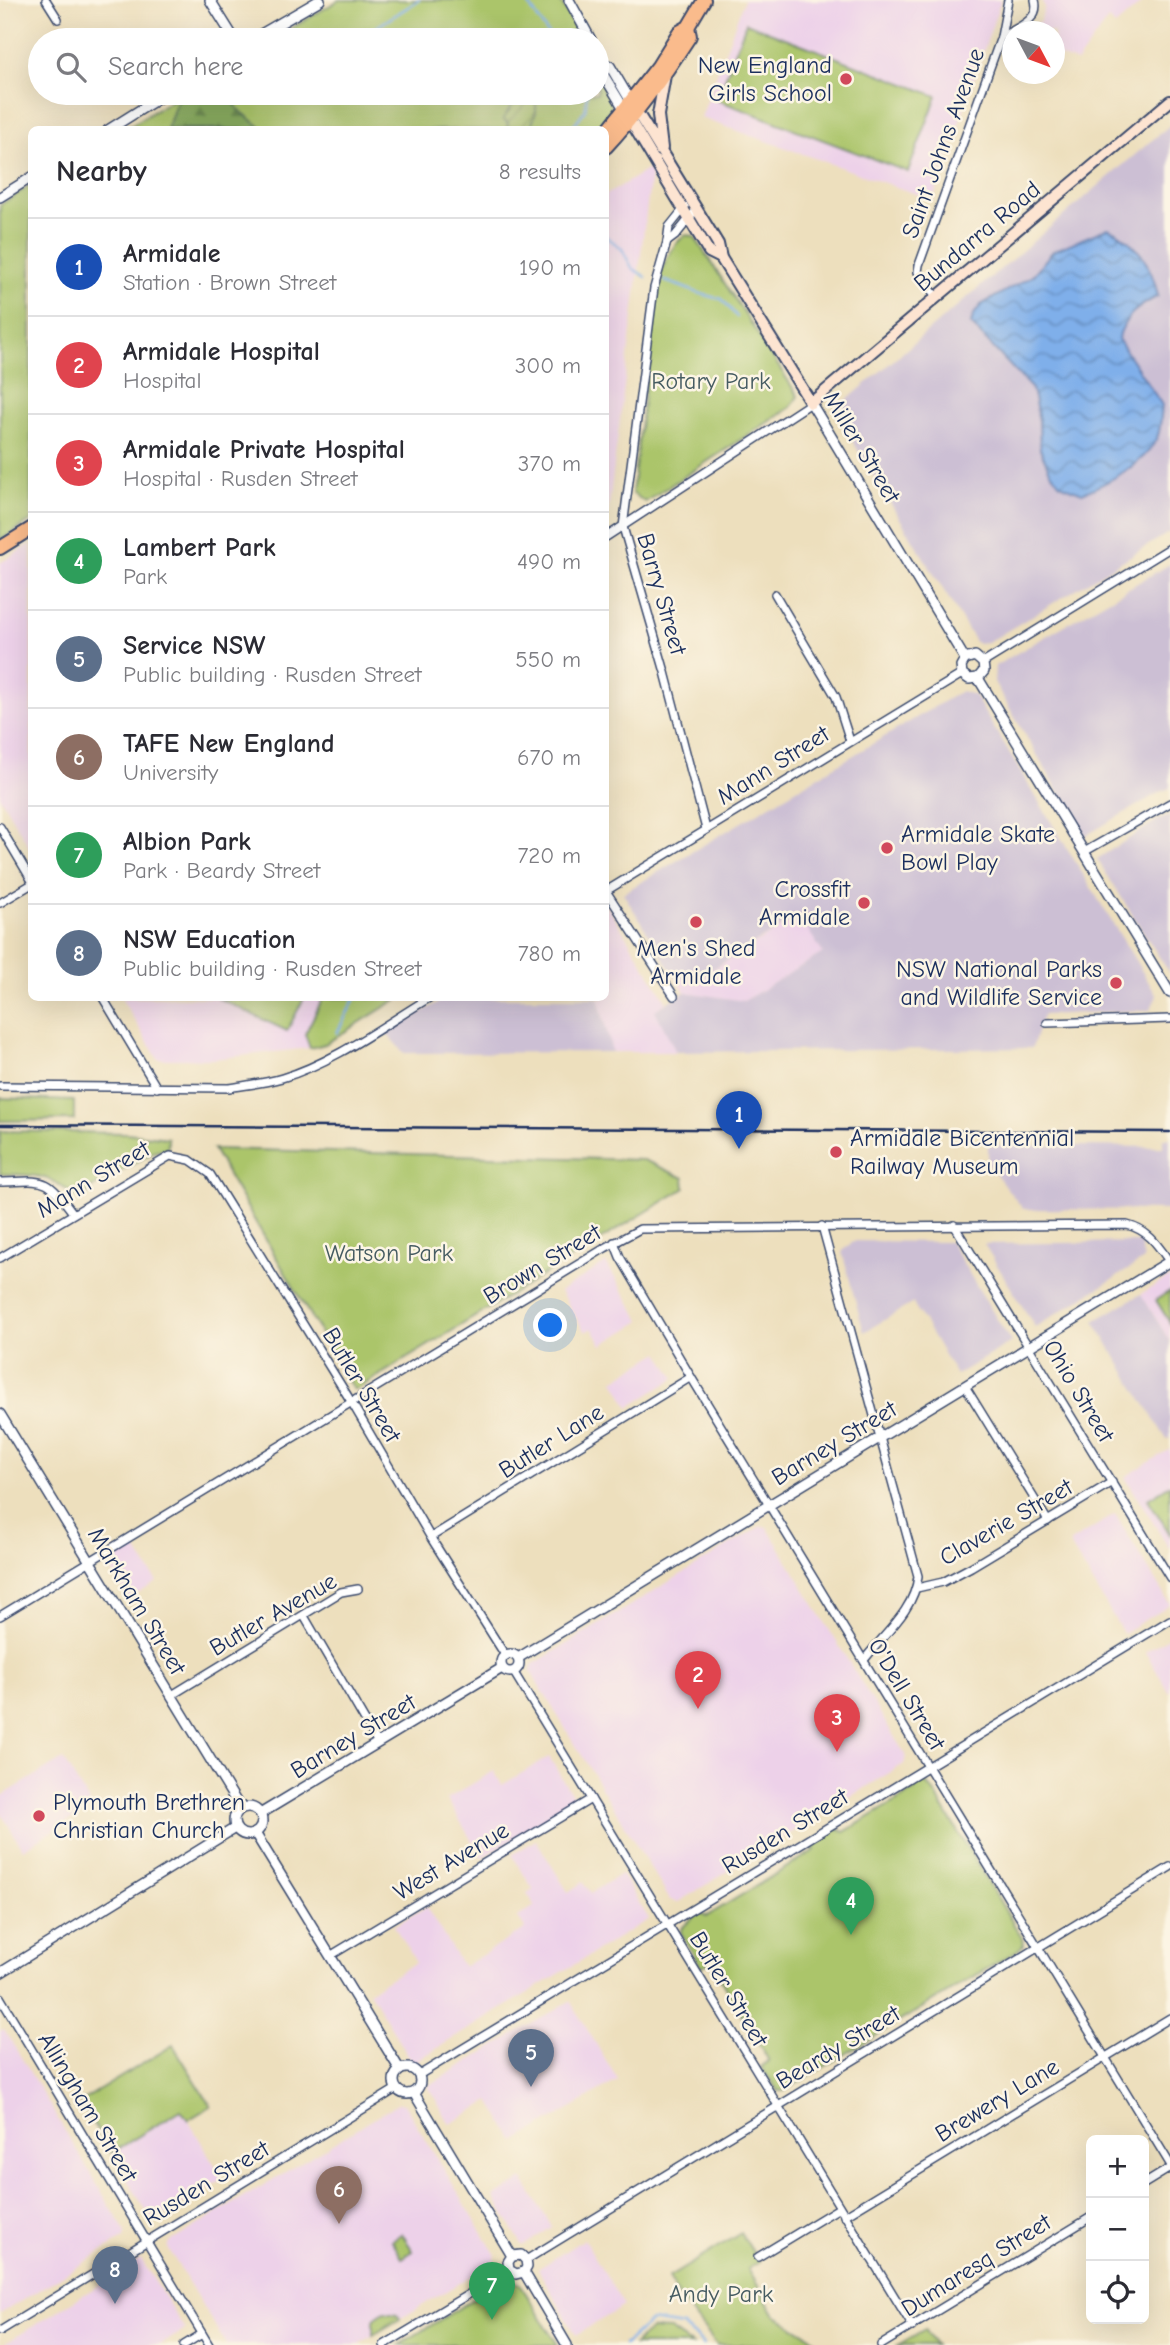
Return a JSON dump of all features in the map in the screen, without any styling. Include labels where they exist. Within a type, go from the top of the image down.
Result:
[{"type":"main road","points":[[609,143],[679,32],[688,27],[704,0]]},
{"type":"main road","points":[[609,129],[665,75],[690,36],[688,27]]},
{"type":"main road","points":[[662,152],[658,115],[665,75]]},
{"type":"main road","name":"Bundarra Road","points":[[811,403],[1170,101]]},
{"type":"main road","name":"Miller Street","points":[[631,111],[662,152],[709,252],[721,258],[811,403]]},
{"type":"main road","name":"Miller Street","points":[[631,111],[690,209]]},
{"type":"main road","points":[[0,548],[28,530]]},
{"type":"street","points":[[46,0],[58,19]]},
{"type":"street","points":[[210,0],[228,28]]},
{"type":"street","points":[[272,28],[320,0]]},
{"type":"street","points":[[569,0],[584,28]]},
{"type":"street","name":"Saint Johns Avenue","points":[[937,298],[918,272],[919,265],[1001,37],[1008,0]]},
{"type":"street","name":"Saint Johns Avenue","points":[[1001,37],[1032,18],[1036,12],[1035,0]]},
{"type":"street","points":[[609,82],[631,111]]},
{"type":"street","points":[[114,126],[148,105]]},
{"type":"street","points":[[0,197],[28,180]]},
{"type":"street","name":"Barry Street","points":[[690,209],[675,236],[667,242],[654,288],[623,527],[706,829]]},
{"type":"street","points":[[609,535],[811,403]]},
{"type":"street","name":"Miller Street","points":[[811,403],[965,659]]},
{"type":"street","points":[[983,663],[1170,548]]},
{"type":"street","points":[[775,594],[836,697],[850,741]]},
{"type":"street","points":[[975,656],[983,663],[984,671],[978,678],[969,679],[962,674],[961,666],[965,659],[975,656]]},
{"type":"street","name":"Mann Street","points":[[609,889],[962,674]]},
{"type":"street","points":[[978,678],[1170,993]]},
{"type":"street","points":[[1084,852],[1170,803]]},
{"type":"street","points":[[0,827],[28,875]]},
{"type":"street","points":[[0,903],[28,885]]},
{"type":"street","points":[[609,896],[674,996]]},
{"type":"street","points":[[105,1001],[157,1088]]},
{"type":"street","points":[[0,1086],[229,1088],[283,1078],[333,1055],[424,1001]]},
{"type":"street","points":[[1047,1023],[1170,1019]]},
{"type":"street","name":"Mann Street","points":[[0,1258],[170,1156]]},
{"type":"street","name":"Butler Street","points":[[170,1156],[190,1160],[210,1174],[505,1655]]},
{"type":"street","points":[[0,1182],[48,1183],[55,1188],[73,1213]]},
{"type":"street","name":"Ohio Street","points":[[954,1225],[1170,1578]]},
{"type":"street","points":[[822,1226],[916,1565],[917,1588],[911,1603],[864,1660]]},
{"type":"street","name":"Brown Street","points":[[0,1616],[614,1242],[640,1229],[1127,1226],[1141,1228],[1155,1240],[1170,1261]]},
{"type":"street","name":"O'Dell Street","points":[[614,1242],[620,1257],[691,1377],[1170,2166]]},
{"type":"street","name":"Barney Street","points":[[518,1658],[1170,1261]]},
{"type":"street","name":"Butler Lane","points":[[431,1537],[691,1377]]},
{"type":"street","points":[[965,1386],[1048,1521]]},
{"type":"street","name":"Markham Street","points":[[0,1413],[240,1808]]},
{"type":"street","name":"Claverie Street","points":[[917,1588],[943,1582],[1112,1482]]},
{"type":"street","name":"Butler Avenue","points":[[172,1695],[341,1592],[358,1589]]},
{"type":"street","points":[[304,1616],[379,1743]]},
{"type":"street","name":"Rusden Street","points":[[419,2075],[1170,1620]]},
{"type":"street","points":[[514,1654],[518,1658],[517,1668],[513,1671],[502,1668],[500,1661],[505,1655],[514,1654]]},
{"type":"street","name":"Barney Street","points":[[260,1814],[502,1668]]},
{"type":"street","name":"Butler Street","points":[[513,1671],[913,2327]]},
{"type":"street","name":"West Avenue","points":[[330,1956],[591,1799]]},
{"type":"street","points":[[251,1807],[260,1814],[262,1824],[256,1833],[244,1835],[235,1828],[234,1817],[240,1808],[251,1807]]},
{"type":"street","points":[[0,1973],[235,1828]]},
{"type":"street","points":[[256,1833],[400,2070]]},
{"type":"street","name":"Beardy Street","points":[[526,2260],[1170,1867]]},
{"type":"street","name":"Allingham Street","points":[[0,1997],[209,2345]]},
{"type":"street","name":"Brewery Lane","points":[[844,2216],[1170,2018]]},
{"type":"street","points":[[410,2068],[419,2075],[420,2085],[415,2093],[402,2094],[396,2089],[394,2079],[400,2070],[410,2068]]},
{"type":"street","name":"Rusden Street","points":[[0,2331],[396,2089]]},
{"type":"street","points":[[415,2093],[512,2256]]},
{"type":"street","points":[[1149,2181],[1170,2166]]},
{"type":"street","points":[[758,2257],[839,2208]]},
{"type":"street","name":"Dumaresq Street","points":[[881,2345],[1086,2220]]},
{"type":"street","points":[[521,2255],[526,2260],[527,2267],[524,2272],[516,2274],[509,2270],[508,2262],[512,2256],[521,2255]]},
{"type":"street","points":[[384,2345],[509,2270]]},
{"type":"street","points":[[524,2272],[567,2345]]},
{"type":"street","points":[[184,2345],[202,2334]]},
{"type":"shaded area","name":"New England Girls School","points":[[744,0],[1001,0],[933,200],[701,118]]},
{"type":"shaded area","points":[[1041,0],[1145,0],[1115,26],[1108,19],[1077,62],[1065,58],[1065,21],[1040,21],[1045,7]]},
{"type":"shaded area","points":[[1170,125],[1170,532],[989,642],[976,643],[834,411]]},
{"type":"shaded area","points":[[649,169],[651,174],[609,505],[609,193]]},
{"type":"shaded area","points":[[28,546],[28,845],[0,797],[0,563]]},
{"type":"shaded area","points":[[1170,564],[1170,788],[1085,836],[994,682],[995,666]]},
{"type":"shaded area","points":[[961,691],[974,695],[1157,996],[1150,1010],[1043,1015],[1032,1048],[676,1052],[655,1010],[685,992],[744,1001],[823,953],[799,916],[699,977],[676,978],[623,893]]},
{"type":"shaded area","points":[[1170,816],[1170,974],[1097,859],[1158,820]]},
{"type":"shaded area","points":[[609,909],[667,1002],[656,1010],[676,1052],[612,1052],[599,1001],[609,1001]]},
{"type":"shaded area","points":[[800,916],[823,953],[744,1001],[685,992],[676,978],[700,977]]},
{"type":"shaded area","points":[[123,1001],[394,1001],[325,1044],[310,1048],[213,1059],[158,1059]]},
{"type":"shaded area","points":[[441,1001],[599,1001],[612,1052],[404,1053],[386,1033]]},
{"type":"shaded area","points":[[1163,1138],[1170,1138],[1170,1210],[1023,1209],[988,1164],[988,1145],[1163,1147]]},
{"type":"shaded area","points":[[853,1241],[950,1242],[1011,1342],[956,1375],[913,1303],[864,1332],[842,1252]]},
{"type":"shaded area","points":[[1140,1242],[1144,1260],[1035,1327],[984,1244]]},
{"type":"shaded area","points":[[606,1263],[641,1321],[602,1345],[592,1328],[585,1332],[560,1291]]},
{"type":"shaded area","points":[[1170,1277],[1170,1342],[1141,1294]]},
{"type":"shaded area","points":[[1141,1294],[1170,1342],[1170,1438],[1167,1440],[1094,1321]]},
{"type":"shaded area","points":[[659,1352],[675,1378],[629,1407],[614,1380]]},
{"type":"shaded area","points":[[1170,1449],[1170,1550],[1125,1477]]},
{"type":"shaded area","points":[[1115,1514],[1170,1605],[1123,1633],[1069,1543]]},
{"type":"shaded area","points":[[761,1526],[767,1527],[906,1756],[904,1764],[678,1902],[670,1900],[531,1672],[532,1665]]},
{"type":"shaded area","points":[[133,1545],[157,1582],[129,1599],[106,1561]]},
{"type":"shaded area","points":[[1170,1637],[1170,1693],[1145,1652]]},
{"type":"shaded area","points":[[549,1757],[576,1801],[482,1858],[447,1799],[494,1771],[502,1785]]},
{"type":"shaded area","points":[[63,1759],[92,1807],[23,1849],[0,1811],[0,1793],[2,1796]]},
{"type":"shaded area","points":[[536,1840],[568,1892],[583,1882],[591,1893],[621,1874],[649,1919],[413,2063],[369,1991],[416,1962],[394,1926],[426,1907],[463,1967],[525,1929],[518,1917],[535,1906],[527,1893],[533,1889],[512,1855]]},
{"type":"shaded area","points":[[570,2001],[618,2080],[515,2142],[490,2101],[450,2124],[428,2086]]},
{"type":"shaded area","points":[[4,2029],[125,2231],[124,2238],[0,2314],[0,2031]]},
{"type":"shaded area","points":[[399,2103],[404,2104],[496,2255],[494,2262],[357,2345],[226,2345],[168,2248],[170,2242]]},
{"type":"shaded area","points":[[182,2110],[223,2179],[153,2222],[111,2153]]},
{"type":"shaded area","points":[[523,2179],[552,2227],[523,2246],[494,2197]]},
{"type":"shaded area","points":[[584,2239],[624,2306],[576,2335],[538,2269]]},
{"type":"shaded area","points":[[141,2259],[185,2330],[160,2345],[3,2345]]},
{"type":"green space","points":[[339,0],[560,0],[575,28],[292,28]]},
{"type":"green space","points":[[746,23],[937,96],[908,172],[717,100]]},
{"type":"green space","points":[[609,93],[612,106],[605,126],[130,126],[164,105],[609,105]]},
{"type":"green space","points":[[175,105],[236,105],[259,126],[168,126]]},
{"type":"green space","points":[[513,105],[536,105],[531,126],[507,126],[508,123],[503,119]]},
{"type":"green space","points":[[28,187],[28,523],[0,540],[0,205]]},
{"type":"green space","name":"Rotary Park","points":[[685,235],[694,236],[798,396],[791,407],[645,502],[632,493],[657,290],[666,260]]},
{"type":"green space","points":[[224,1001],[302,1001],[287,1031]]},
{"type":"green space","points":[[322,1001],[394,1001],[325,1044],[310,1048],[305,1034]]},
{"type":"green space","points":[[0,1098],[74,1101],[74,1120],[0,1121]]},
{"type":"green space","points":[[0,1131],[127,1133],[168,1138],[168,1148],[154,1152],[90,1189],[86,1196],[75,1197],[49,1179],[32,1175],[0,1174]]},
{"type":"green space","name":"Watson Park","points":[[213,1149],[644,1160],[684,1178],[685,1188],[353,1389]]},
{"type":"green space","points":[[1170,1291],[1170,1323],[1156,1300]]},
{"type":"green space","points":[[1170,1485],[1170,1534],[1148,1499]]},
{"type":"green space","points":[[924,1781],[932,1789],[1022,1938],[1023,1945],[784,2091],[778,2091],[761,2067],[769,2061],[710,1962],[701,1967],[681,1929],[698,1912],[707,1916],[815,1850],[808,1845],[837,1828],[844,1832],[915,1790],[909,1785]]},
{"type":"green space","points":[[173,2045],[211,2106],[188,2120],[181,2110],[111,2153],[80,2102]]},
{"type":"green space","name":"Andy Park","points":[[741,2233],[759,2262],[748,2269],[775,2315],[824,2345],[717,2345],[681,2300],[668,2278]]},
{"type":"green space","points":[[402,2234],[413,2251],[402,2258],[392,2240]]},
{"type":"green space","points":[[510,2280],[520,2284],[558,2345],[399,2345],[500,2283]]},
{"type":"green space","points":[[384,2312],[397,2314],[400,2319],[373,2335],[373,2320]]},
{"type":"green space","points":[[651,2329],[670,2330],[692,2345],[634,2345]]},
{"type":"green space","points":[[925,2329],[935,2345],[898,2345]]},
{"type":"water","points":[[1108,228],[1127,240],[1142,255],[1155,284],[1158,296],[1133,313],[1118,339],[1162,405],[1161,422],[1157,438],[1144,456],[1113,478],[1082,493],[1060,484],[1050,471],[1040,449],[1039,420],[1032,389],[971,324],[981,305],[1032,276],[1053,251]]},
{"type":"waterway","points":[[375,28],[419,0]]},
{"type":"waterway","points":[[526,0],[544,28]]},
{"type":"waterway","points":[[573,126],[586,105]]},
{"type":"waterway","points":[[609,238],[622,249],[632,268],[646,277]]},
{"type":"waterway","points":[[665,281],[722,299],[737,317]]},
{"type":"waterway","points":[[337,1033],[353,1001]]},
{"type":"waterway","points":[[624,2345],[651,2321],[683,2326],[704,2345]]},
{"type":"railway","points":[[0,1125],[1170,1132]]},
{"type":"place","name":"New England Girls School","points":[[846,79]]},
{"type":"place","name":"Armidale Skate Bowl Play","points":[[887,848]]},
{"type":"place","name":"Crossfit Armidale","points":[[864,903]]},
{"type":"place","name":"Men's Shed Armidale","points":[[696,922]]},
{"type":"place","name":"NSW National Parks and Wildlife Service","points":[[1116,983]]},
{"type":"place","name":"Armidale","points":[[739,1149]]},
{"type":"place","name":"Armidale Bicentennial Railway Museum","points":[[836,1152]]},
{"type":"place","name":"Armidale Hospital","points":[[698,1709]]},
{"type":"place","name":"Armidale Private Hospital","points":[[837,1752]]},
{"type":"place","name":"Plymouth Brethren Christian Church","points":[[39,1816]]},
{"type":"place","name":"Lambert Park","points":[[851,1935]]},
{"type":"place","name":"Service NSW","points":[[531,2087]]},
{"type":"place","name":"TAFE New England","points":[[339,2224]]},
{"type":"place","name":"NSW Education","points":[[115,2304]]},
{"type":"place","name":"Albion Park","points":[[492,2320]]}]
